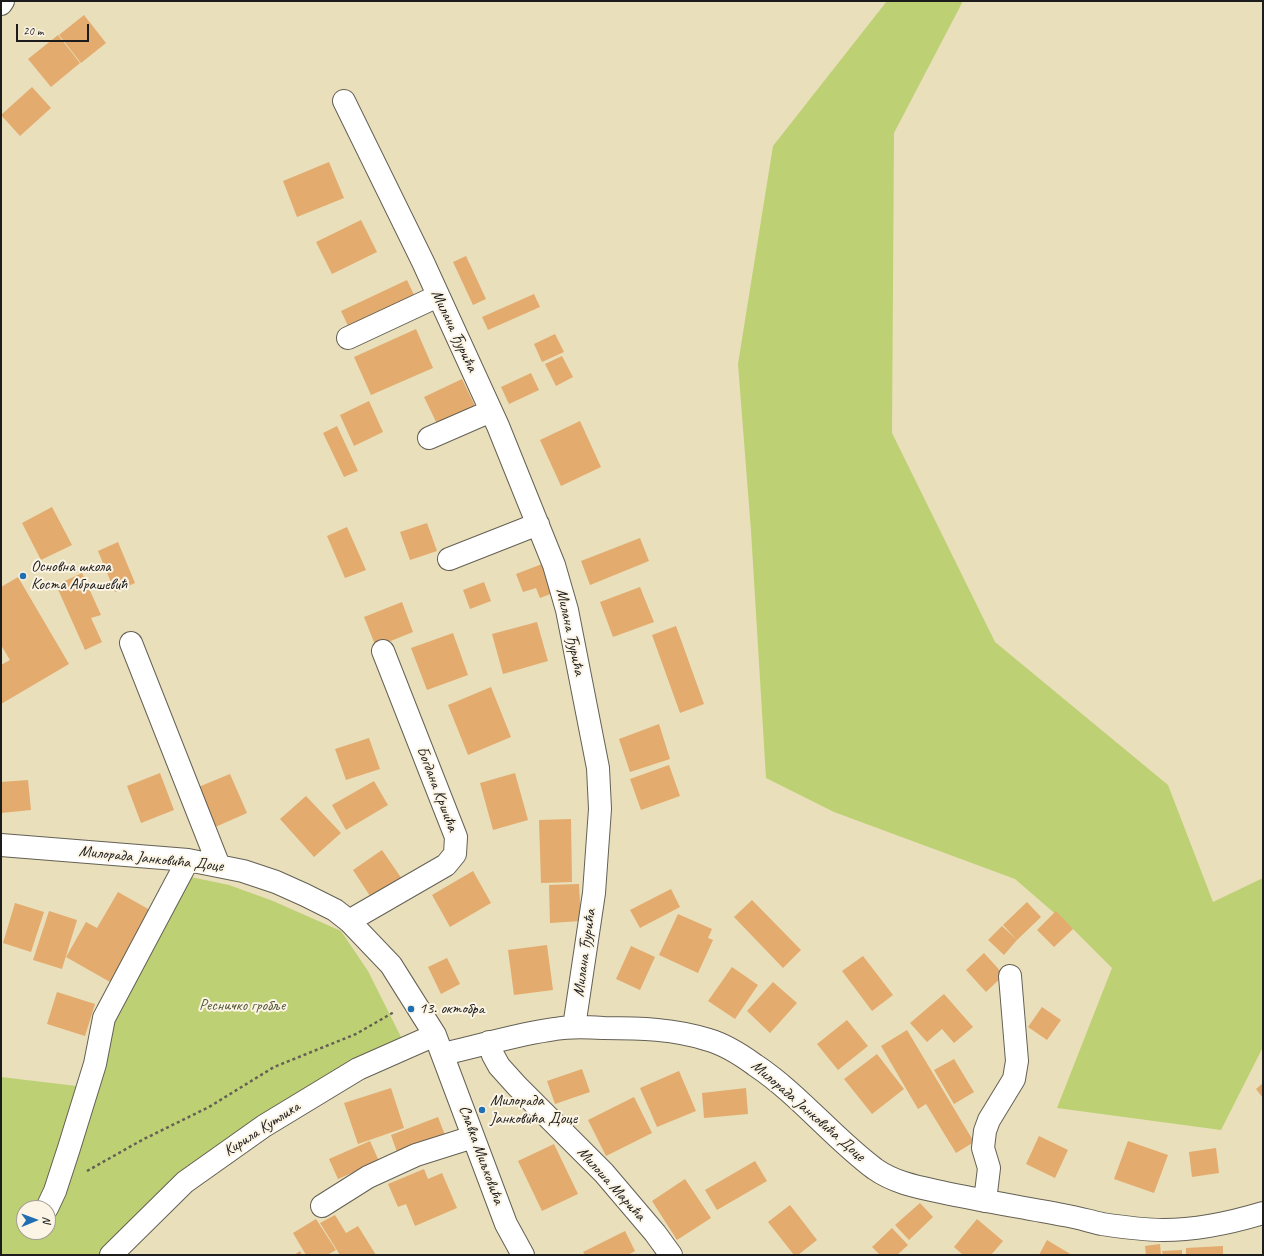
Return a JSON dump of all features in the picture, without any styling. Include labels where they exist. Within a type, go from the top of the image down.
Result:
[{"type":"street","name":"Милана Ђурића","points":[[344,101],[423,262],[491,411],[554,565],[567,610],[598,768],[600,809],[594,893],[574,1027]]},
{"type":"street","points":[[348,338],[438,296]]},
{"type":"street","points":[[429,438],[491,411]]},
{"type":"street","points":[[448,559],[538,524]]},
{"type":"street","points":[[131,642],[220,866]]},
{"type":"street","name":"Богдана Кршића","points":[[349,921],[446,865],[455,854],[456,837],[383,651]]},
{"type":"street","name":"Милорада Јанковића Доце","points":[[1,845],[188,860],[243,871],[276,882],[305,895],[335,910],[349,921],[390,965],[414,1000],[439,1045],[489,1042],[536,1032],[574,1027],[660,1030],[709,1040],[734,1050],[774,1077],[802,1101],[847,1145],[876,1169],[891,1178],[910,1185],[985,1201],[1134,1229],[1164,1230],[1195,1228],[1223,1224],[1263,1213]]},
{"type":"street","points":[[51,1200],[55,1191],[95,1064],[104,1018],[188,860]]},
{"type":"street","points":[[985,1201],[989,1168],[983,1148],[985,1131],[989,1120],[1014,1079],[1017,1066],[1010,976]]},
{"type":"street","name":"Милоша Марића","points":[[489,1042],[493,1055],[499,1066],[604,1173],[655,1233],[671,1255]]},
{"type":"street","name":"Славка Миљковића","points":[[439,1045],[506,1224],[523,1255]]},
{"type":"street","name":"Кирила Кутлика","points":[[111,1255],[185,1182],[264,1126],[358,1069],[439,1045]]},
{"type":"street","points":[[322,1206],[375,1174],[416,1156],[473,1137]]},
{"type":"path","points":[[63,1165],[87,1172],[142,1140],[209,1107],[274,1067],[356,1034],[414,1000]]},
{"type":"green space","points":[[887,1],[963,1],[894,133],[892,433],[995,642],[1168,785],[1213,902],[1263,878],[1263,1047],[1221,1130],[1057,1108],[1112,968],[1074,930],[1015,879],[834,812],[766,778],[751,531],[738,364],[773,146]]},
{"type":"green space","name":"Ресничко гробље","points":[[186,876],[229,885],[273,901],[341,931],[368,971],[402,1039],[103,1255],[1,1255],[1,1077],[93,1088],[107,1029]]},
{"type":"building","points":[[84,15],[106,43],[81,63],[59,35]]},
{"type":"building","points":[[58,35],[80,63],[51,87],[28,59]]},
{"type":"building","points":[[32,87],[51,108],[20,136],[1,115]]},
{"type":"building","points":[[329,162],[344,198],[297,217],[283,181]]},
{"type":"building","points":[[361,220],[377,252],[332,274],[316,242]]},
{"type":"building","points":[[466,256],[486,299],[473,305],[453,262]]},
{"type":"building","points":[[407,280],[416,299],[350,330],[341,311]]},
{"type":"building","points":[[534,294],[540,307],[488,330],[482,317]]},
{"type":"building","points":[[416,329],[433,368],[371,395],[354,357]]},
{"type":"building","points":[[555,334],[564,352],[542,362],[534,344]]},
{"type":"building","points":[[562,356],[573,377],[556,386],[545,364]]},
{"type":"building","points":[[531,373],[539,390],[509,404],[501,387]]},
{"type":"building","points":[[462,379],[477,410],[439,428],[424,397]]},
{"type":"building","points":[[369,401],[383,432],[354,446],[340,415]]},
{"type":"building","points":[[580,421],[601,467],[561,486],[540,440]]},
{"type":"building","points":[[337,426],[358,471],[344,477],[323,433]]},
{"type":"building","points":[[52,507],[72,545],[41,560],[22,523]]},
{"type":"building","points":[[427,523],[437,551],[410,560],[400,532]]},
{"type":"building","points":[[347,527],[366,570],[345,578],[327,536]]},
{"type":"building","points":[[640,538],[649,561],[590,585],[581,561]]},
{"type":"building","points":[[118,542],[135,583],[115,592],[98,551]]},
{"type":"building","points":[[542,564],[553,593],[540,598],[536,588],[523,592],[516,574]]},
{"type":"building","points":[[82,573],[101,615],[91,618],[102,642],[85,650],[56,585]]},
{"type":"building","points":[[18,577],[69,664],[1,704],[1,665],[10,660],[1,645],[1,587]]},
{"type":"building","points":[[484,582],[491,601],[470,609],[463,590]]},
{"type":"building","points":[[640,587],[654,622],[613,637],[600,602]]},
{"type":"building","points":[[402,602],[413,632],[376,647],[364,617]]},
{"type":"building","points":[[537,622],[548,661],[503,674],[492,634]]},
{"type":"building","points":[[676,626],[704,704],[680,713],[652,635]]},
{"type":"building","points":[[453,633],[468,675],[427,690],[411,648]]},
{"type":"building","points":[[491,687],[511,737],[468,755],[448,705]]},
{"type":"building","points":[[659,724],[670,759],[630,772],[619,739]]},
{"type":"building","points":[[369,738],[380,769],[346,780],[335,749]]},
{"type":"building","points":[[669,765],[680,796],[641,810],[630,779]]},
{"type":"building","points":[[160,773],[174,810],[141,823],[127,786]]},
{"type":"building","points":[[515,773],[528,820],[493,830],[480,783]]},
{"type":"building","points":[[230,774],[247,813],[213,828],[196,788]]},
{"type":"building","points":[[28,780],[31,810],[1,813],[1,782]]},
{"type":"building","points":[[374,781],[388,805],[346,830],[332,805]]},
{"type":"building","points":[[306,796],[341,833],[314,857],[280,819]]},
{"type":"building","points":[[571,819],[572,882],[541,883],[539,820]]},
{"type":"building","points":[[382,850],[402,879],[372,899],[353,870]]},
{"type":"building","points":[[473,871],[491,903],[450,927],[432,895]]},
{"type":"building","points":[[579,884],[581,921],[550,923],[549,885]]},
{"type":"building","points":[[671,889],[680,907],[640,928],[630,910]]},
{"type":"building","points":[[118,892],[150,910],[110,982],[66,957],[86,922],[97,928]]},
{"type":"building","points":[[752,900],[801,950],[783,968],[734,917]]},
{"type":"building","points":[[1027,902],[1041,917],[1017,940],[1003,925]]},
{"type":"building","points":[[15,903],[44,912],[31,952],[3,943]]},
{"type":"building","points":[[49,911],[77,920],[62,969],[33,960]]},
{"type":"building","points":[[1056,911],[1073,929],[1054,947],[1037,930]]},
{"type":"building","points":[[678,914],[712,929],[708,938],[713,940],[698,973],[659,955]]},
{"type":"building","points":[[1002,926],[1017,940],[1004,955],[988,940]]},
{"type":"building","points":[[547,945],[553,990],[514,995],[508,950]]},
{"type":"building","points":[[631,946],[655,957],[640,990],[616,979]]},
{"type":"building","points":[[984,953],[1004,975],[986,992],[966,970]]},
{"type":"building","points":[[863,956],[893,995],[872,1011],[842,971]]},
{"type":"building","points":[[447,958],[460,984],[441,994],[428,967]]},
{"type":"building","points":[[732,967],[758,985],[735,1019],[708,1001]]},
{"type":"building","points":[[773,982],[797,1003],[770,1033],[747,1011]]},
{"type":"building","points":[[57,992],[95,1004],[85,1036],[47,1024]]},
{"type":"building","points":[[944,994],[973,1027],[954,1043],[942,1029],[927,1042],[910,1023]]},
{"type":"building","points":[[1042,1007],[1061,1020],[1047,1040],[1028,1027]]},
{"type":"building","points":[[847,1020],[868,1046],[838,1070],[817,1044]]},
{"type":"building","points":[[907,1030],[974,1142],[956,1153],[926,1104],[918,1109],[881,1046]]},
{"type":"building","points":[[877,1054],[904,1089],[872,1114],[844,1079]]},
{"type":"building","points":[[954,1059],[974,1092],[954,1104],[934,1070]]},
{"type":"building","points":[[582,1069],[590,1092],[555,1104],[547,1081]]},
{"type":"building","points":[[679,1071],[696,1111],[657,1127],[640,1088]]},
{"type":"building","points":[[1263,1083],[1263,1098],[1256,1089]]},
{"type":"building","points":[[391,1088],[404,1128],[358,1144],[344,1103]]},
{"type":"building","points":[[746,1088],[748,1114],[704,1118],[702,1093]]},
{"type":"building","points":[[634,1097],[652,1133],[606,1156],[588,1120]]},
{"type":"building","points":[[438,1117],[445,1135],[397,1152],[391,1135]]},
{"type":"building","points":[[1039,1136],[1068,1150],[1055,1178],[1026,1164]]},
{"type":"building","points":[[370,1141],[379,1161],[338,1179],[329,1159]]},
{"type":"building","points":[[1128,1141],[1168,1155],[1154,1193],[1114,1179]]},
{"type":"building","points":[[554,1144],[578,1194],[542,1211],[518,1161]]},
{"type":"building","points":[[1216,1148],[1219,1173],[1192,1177],[1189,1152]]},
{"type":"building","points":[[755,1161],[767,1181],[717,1210],[705,1190]]},
{"type":"building","points":[[424,1169],[428,1179],[442,1173],[457,1208],[415,1226],[406,1204],[398,1207],[388,1184]]},
{"type":"building","points":[[685,1179],[711,1218],[677,1240],[652,1201]]},
{"type":"building","points":[[920,1203],[933,1217],[909,1240],[895,1225]]},
{"type":"building","points":[[790,1205],[817,1240],[798,1255],[794,1255],[768,1222]]},
{"type":"building","points":[[335,1215],[346,1233],[358,1226],[376,1255],[340,1255],[320,1223]]},
{"type":"building","points":[[316,1219],[336,1250],[327,1255],[306,1255],[293,1233]]},
{"type":"building","points":[[977,1219],[1003,1241],[991,1255],[963,1255],[954,1247]]},
{"type":"building","points":[[892,1228],[908,1245],[897,1255],[880,1255],[872,1247]]},
{"type":"building","points":[[625,1231],[635,1251],[628,1255],[585,1255],[583,1252]]},
{"type":"building","points":[[1047,1240],[1072,1255],[1039,1255]]},
{"type":"building","points":[[1160,1244],[1161,1255],[1146,1255],[1145,1246]]},
{"type":"building","points":[[1223,1246],[1223,1255],[1186,1255],[1186,1248]]},
{"type":"building","points":[[1182,1250],[1182,1255],[1163,1255],[1162,1251]]},
{"type":"building","points":[[300,1251],[302,1255],[294,1255]]},
{"type":"place","name":"Основна школа Коста Абрашевић","points":[[23,576]]},
{"type":"place","name":"13. октобра","points":[[411,1009]]},
{"type":"place","name":"Милорада Јанковића Доце","points":[[482,1110]]}]
